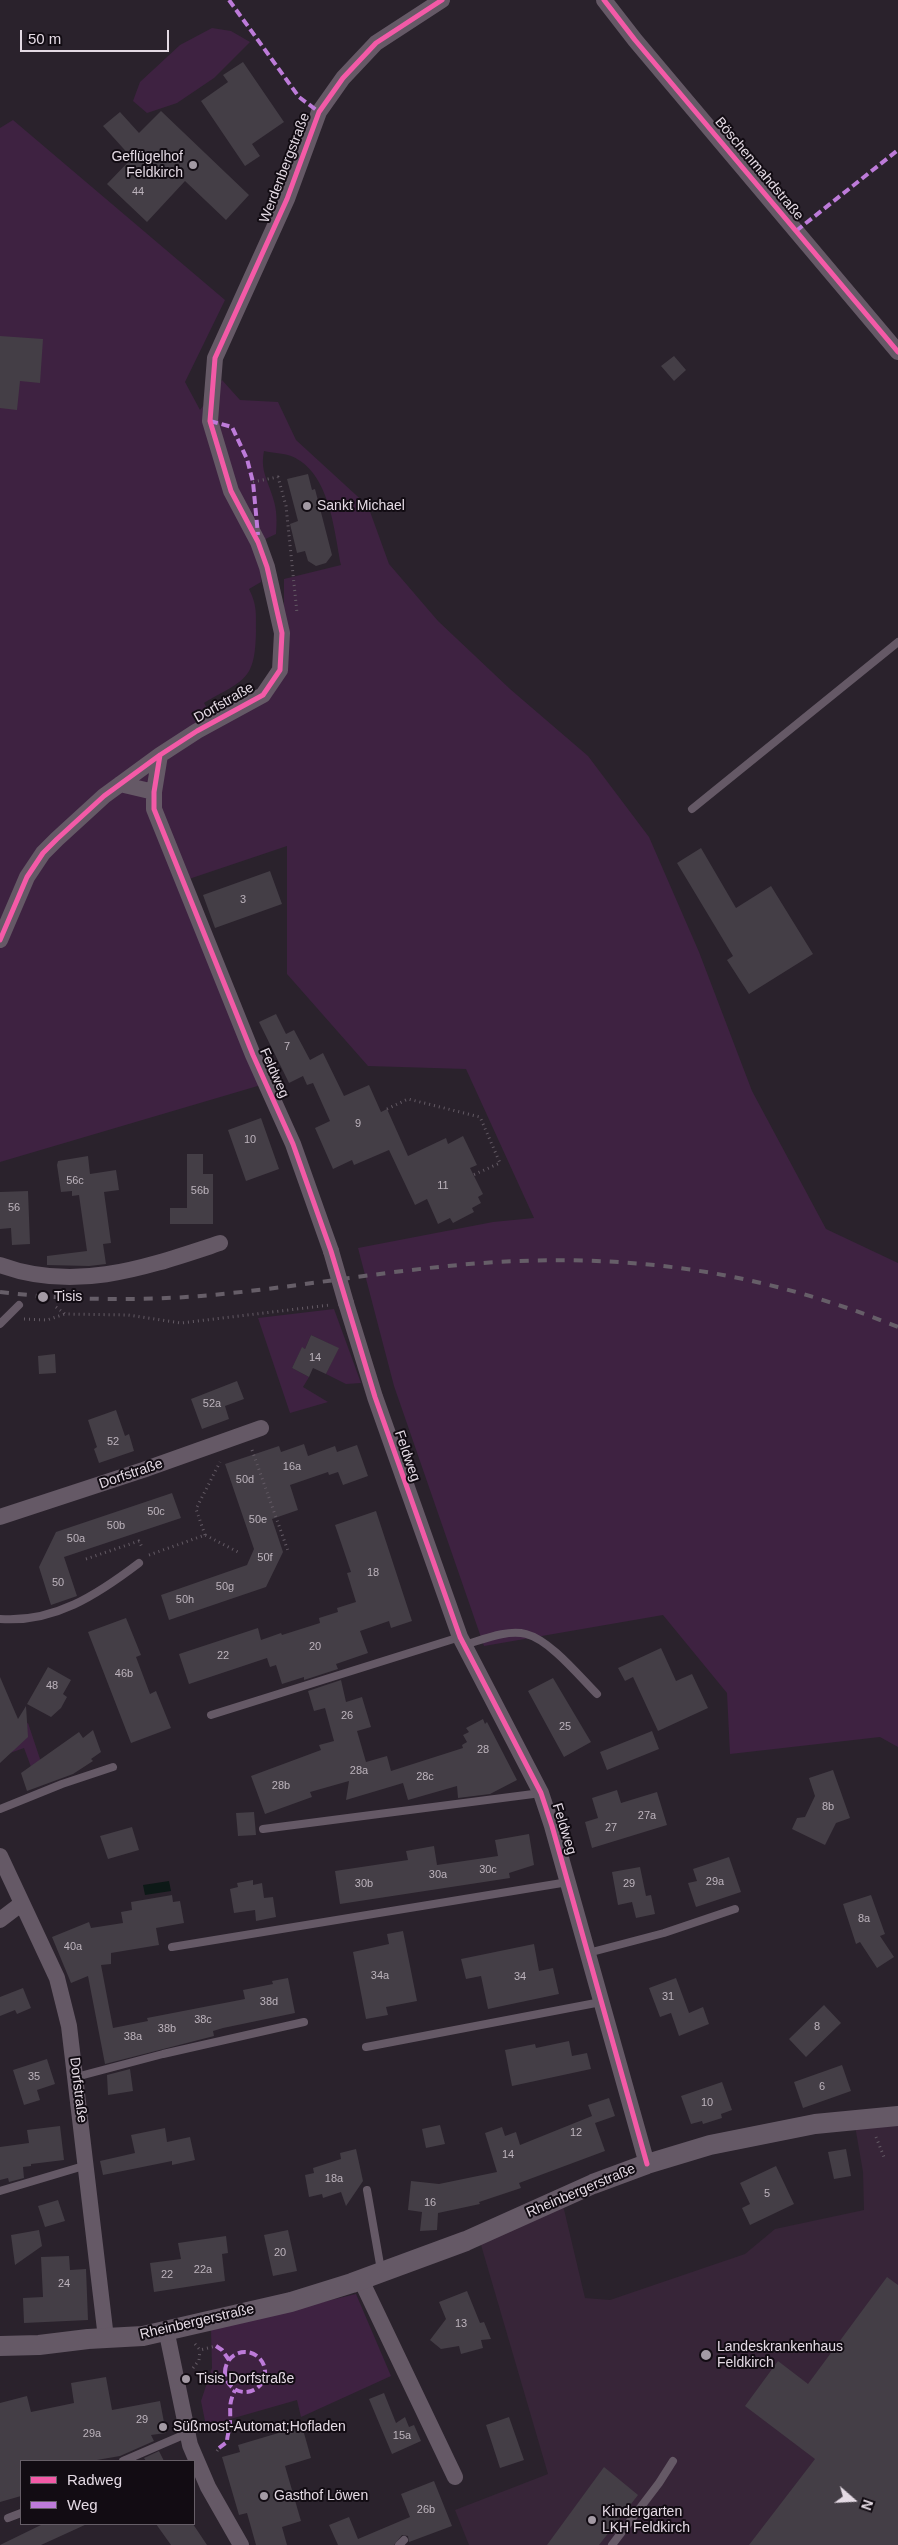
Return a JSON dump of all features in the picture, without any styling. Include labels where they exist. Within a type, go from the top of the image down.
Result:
[{"type":"street","name":"Werdenbergstraße","points":[[211,388],[215,358],[287,199],[319,112],[343,78],[376,43],[442,0]]},
{"type":"street","name":"Böschenmahdstraße","points":[[604,0],[635,40],[898,352]]},
{"type":"street","name":"Dorfstraße","points":[[0,940],[27,877],[43,853],[81,816],[160,755],[263,695],[280,670],[282,633],[267,567],[258,542],[231,491],[210,420],[211,388]]},
{"type":"street","name":"Feldweg","points":[[160,755],[154,792],[154,809],[253,1055],[293,1144],[330,1251],[374,1396],[462,1641],[541,1793],[568,1882],[646,2164]]},
{"type":"street","points":[[120,784],[154,792]]},
{"type":"street","points":[[0,1265],[11,1269],[65,1277],[95,1276],[144,1268],[220,1243]]},
{"type":"street","name":"Dorfstraße","points":[[0,1517],[143,1470],[261,1428]]},
{"type":"street","name":"Dorfstraße","points":[[0,1856],[57,1978],[69,2026],[87,2165],[106,2338]]},
{"type":"street","points":[[0,1920],[21,1904]]},
{"type":"street","name":"Rheinbergerstraße","points":[[0,2346],[39,2345],[143,2336],[166,2329],[291,2302],[361,2280],[466,2241],[593,2184],[646,2164],[710,2146],[815,2124],[898,2116]]},
{"type":"street","points":[[361,2280],[455,2478]]},
{"type":"street","points":[[166,2329],[190,2445],[208,2487],[241,2545]]},
{"type":"lane","points":[[692,809],[898,642]]},
{"type":"lane","points":[[3,1321],[18,1305]]},
{"type":"lane","points":[[0,1619],[21,1620],[81,1603],[138,1563]]},
{"type":"lane","points":[[211,1715],[462,1641],[506,1634],[525,1633],[542,1641],[597,1694]]},
{"type":"lane","points":[[0,1809],[113,1766]]},
{"type":"lane","points":[[264,1829],[541,1793]]},
{"type":"lane","points":[[172,1947],[568,1882]]},
{"type":"lane","points":[[588,1953],[664,1932],[735,1909]]},
{"type":"lane","points":[[366,2046],[601,2002]]},
{"type":"lane","points":[[76,2077],[163,2054],[304,2022]]},
{"type":"lane","points":[[0,2190],[87,2165]]},
{"type":"lane","points":[[367,2190],[381,2272]]},
{"type":"lane","points":[[126,2460],[188,2433]]},
{"type":"lane","points":[[612,2545],[659,2483],[673,2461]]},
{"type":"lane","points":[[8,2518],[20,2513]]},
{"type":"path","points":[[253,482],[278,477],[286,506],[298,621]]},
{"type":"path","points":[[387,1109],[408,1099],[480,1117],[500,1163],[473,1175]]},
{"type":"path","points":[[3,1321],[47,1320],[65,1314],[128,1315],[181,1323],[322,1306]]},
{"type":"path","points":[[56,1307],[65,1314]]},
{"type":"path","points":[[246,1452],[254,1449],[288,1551]]},
{"type":"path","points":[[222,1458],[196,1509],[205,1535],[240,1553]]},
{"type":"path","points":[[86,1559],[139,1541],[146,1557],[205,1535]]},
{"type":"path","points":[[186,2372],[199,2360],[200,2350],[192,2340]]},
{"type":"path","points":[[200,2350],[216,2346]]},
{"type":"shaded area","points":[[212,28],[231,31],[250,42],[214,78],[177,103],[147,113],[133,101],[140,82],[180,45]]},
{"type":"shaded area","points":[[13,120],[225,300],[185,382],[200,410],[222,380],[240,400],[278,402],[296,440],[368,506],[389,564],[438,621],[510,689],[588,756],[649,837],[699,952],[752,1091],[826,1229],[898,1263],[898,1747],[880,1737],[730,1754],[727,1693],[663,1615],[484,1646],[394,1386],[358,1248],[493,1222],[534,1218],[466,1069],[368,1066],[287,974],[287,846],[180,882],[261,1085],[0,1162],[0,128]],"holes":[[[264,451],[291,456],[304,464],[314,475],[328,503],[341,565],[284,579],[284,633],[265,698],[211,715],[204,703],[229,689],[245,677],[253,660],[256,614],[249,589],[261,582],[259,542],[276,534],[277,520],[265,475],[263,464]]]},
{"type":"shaded area","points":[[334,1309],[361,1383],[346,1384],[326,1374],[338,1348],[311,1335],[305,1349],[302,1348],[292,1368],[309,1377],[303,1387],[328,1402],[290,1413],[258,1318]]},
{"type":"shaded area","points":[[28,1723],[44,1771],[34,1775],[24,1748],[10,1753],[0,1734]]},
{"type":"shaded area","points":[[169,1881],[171,1891],[145,1895],[143,1885]]},
{"type":"shaded area","name":"Landeskrankenhaus Feldkirch","points":[[898,2121],[898,2545],[469,2545],[455,2510],[548,2474],[479,2238],[562,2201],[585,2298],[610,2300],[745,2254],[775,2229],[864,2210],[863,2172],[855,2126]]},
{"type":"shaded area","points":[[356,2294],[391,2376],[301,2417],[297,2400],[206,2426],[201,2401],[212,2368],[211,2329]]},
{"type":"building","points":[[243,62],[284,122],[252,144],[260,156],[245,166],[201,101],[228,82],[223,75]]},
{"type":"building","points":[[161,111],[249,195],[226,220],[185,181],[147,222],[107,184],[132,158],[103,126],[120,112],[139,133]]},
{"type":"building","points":[[0,336],[43,339],[40,383],[20,381],[17,410],[0,408]]},
{"type":"building","points":[[674,356],[686,370],[674,381],[661,366]]},
{"type":"building","name":"Sankt Michael","points":[[308,474],[312,490],[315,489],[332,555],[326,563],[316,566],[308,561],[305,551],[297,553],[290,524],[298,521],[287,479]]},
{"type":"building","points":[[701,848],[736,908],[771,886],[813,954],[749,994],[727,960],[733,956],[677,863]]},
{"type":"building","points":[[270,871],[282,904],[215,928],[203,895]]},
{"type":"building","points":[[276,1014],[286,1034],[294,1030],[310,1060],[323,1053],[344,1096],[369,1085],[381,1112],[387,1109],[408,1156],[446,1138],[448,1144],[463,1136],[477,1165],[470,1168],[483,1194],[478,1197],[481,1203],[472,1208],[474,1212],[453,1223],[450,1218],[438,1224],[427,1199],[415,1205],[389,1150],[354,1165],[352,1160],[333,1169],[315,1128],[330,1121],[313,1083],[307,1085],[303,1076],[289,1083],[259,1022]]},
{"type":"building","points":[[261,1118],[279,1169],[246,1181],[228,1130]]},
{"type":"building","points":[[187,1154],[203,1154],[203,1174],[213,1174],[213,1224],[170,1224],[170,1208],[187,1208]]},
{"type":"building","points":[[88,1156],[90,1174],[116,1170],[119,1190],[104,1192],[111,1243],[103,1244],[106,1264],[89,1266],[47,1265],[47,1256],[87,1251],[79,1195],[72,1196],[72,1191],[61,1192],[57,1165],[58,1161]]},
{"type":"building","points":[[28,1191],[30,1244],[12,1245],[11,1228],[0,1229],[0,1192]]},
{"type":"building","points":[[311,1335],[339,1348],[326,1374],[313,1368],[309,1377],[292,1368],[302,1347],[305,1349]]},
{"type":"building","points":[[55,1354],[56,1373],[39,1374],[38,1356]]},
{"type":"building","points":[[237,1381],[244,1399],[225,1406],[229,1419],[202,1429],[191,1399]]},
{"type":"building","points":[[116,1410],[125,1436],[129,1434],[134,1451],[99,1463],[94,1449],[97,1447],[88,1420]]},
{"type":"building","points":[[304,1444],[308,1456],[335,1446],[337,1452],[357,1445],[368,1476],[343,1485],[338,1472],[329,1475],[328,1472],[290,1485],[298,1510],[272,1519],[283,1552],[266,1587],[169,1620],[161,1595],[247,1565],[254,1549],[225,1464],[279,1446],[281,1452]]},
{"type":"building","points":[[172,1493],[181,1518],[64,1557],[77,1596],[51,1605],[39,1567],[56,1532]]},
{"type":"building","points":[[376,1511],[412,1621],[391,1628],[389,1621],[360,1631],[368,1653],[336,1664],[338,1669],[304,1680],[304,1677],[282,1684],[276,1665],[270,1667],[267,1658],[189,1684],[179,1654],[258,1628],[261,1640],[281,1633],[282,1635],[320,1623],[319,1618],[338,1612],[337,1608],[356,1602],[347,1573],[351,1572],[335,1525]]},
{"type":"building","points":[[126,1618],[141,1655],[136,1657],[150,1694],[156,1691],[171,1728],[131,1743],[88,1632]]},
{"type":"building","points":[[661,1648],[676,1681],[692,1674],[708,1708],[658,1731],[633,1677],[625,1681],[618,1668]]},
{"type":"building","points":[[48,1667],[71,1680],[63,1694],[67,1697],[61,1708],[51,1717],[27,1704]]},
{"type":"building","points":[[0,1677],[18,1719],[26,1706],[28,1737],[0,1763]]},
{"type":"building","points":[[553,1678],[591,1742],[564,1757],[528,1691]]},
{"type":"building","points":[[341,1680],[346,1702],[362,1697],[371,1727],[357,1731],[366,1762],[387,1756],[391,1771],[463,1748],[462,1745],[467,1742],[463,1735],[469,1732],[466,1728],[483,1719],[485,1724],[487,1722],[517,1780],[490,1794],[458,1798],[457,1786],[408,1800],[403,1783],[346,1800],[349,1781],[310,1792],[312,1797],[265,1814],[251,1776],[321,1750],[319,1745],[334,1741],[325,1708],[314,1711],[308,1691]]},
{"type":"building","points":[[93,1730],[101,1752],[91,1759],[93,1761],[73,1774],[27,1791],[21,1773],[79,1732],[83,1738]]},
{"type":"building","points":[[652,1731],[659,1749],[607,1770],[600,1752]]},
{"type":"building","points":[[833,1770],[850,1818],[836,1823],[825,1845],[792,1829],[797,1818],[805,1817],[815,1796],[809,1778]]},
{"type":"building","points":[[617,1790],[621,1803],[657,1792],[667,1825],[592,1848],[585,1822],[598,1818],[592,1798]]},
{"type":"building","points":[[254,1812],[256,1835],[238,1836],[236,1813]]},
{"type":"building","points":[[132,1827],[139,1850],[108,1859],[100,1836]]},
{"type":"building","points":[[529,1834],[534,1865],[509,1873],[510,1878],[340,1904],[335,1871],[408,1860],[406,1851],[434,1846],[437,1865],[498,1856],[495,1840]]},
{"type":"building","points":[[729,1857],[741,1892],[696,1907],[688,1883],[697,1881],[693,1869]]},
{"type":"building","points":[[640,1867],[646,1896],[651,1895],[655,1914],[636,1918],[632,1902],[618,1905],[612,1872]]},
{"type":"building","points":[[253,1880],[253,1885],[262,1883],[264,1898],[273,1897],[276,1917],[256,1921],[255,1910],[234,1913],[230,1889],[238,1887],[237,1883]]},
{"type":"building","points":[[172,1895],[173,1902],[180,1901],[184,1923],[156,1928],[159,1945],[111,1953],[111,1964],[101,1965],[113,2028],[148,2021],[147,2018],[245,1999],[243,1990],[273,1984],[272,1981],[288,1978],[295,2013],[223,2028],[213,2031],[214,2036],[105,2064],[88,1976],[71,1983],[52,1937],[89,1922],[91,1928],[123,1923],[121,1912],[132,1910],[131,1902]]},
{"type":"building","points":[[871,1895],[885,1934],[880,1936],[894,1957],[877,1968],[860,1942],[856,1944],[843,1904]]},
{"type":"building","points":[[403,1931],[417,2001],[386,2007],[388,2015],[366,2019],[353,1952],[389,1944],[387,1934]]},
{"type":"building","points":[[534,1944],[539,1971],[553,1968],[559,1994],[488,2009],[481,1976],[466,1979],[461,1959]]},
{"type":"building","points":[[676,1978],[689,2013],[703,2007],[709,2024],[679,2036],[671,2013],[660,2017],[649,1988]]},
{"type":"building","points":[[23,1988],[31,2008],[17,2014],[15,2010],[0,2016],[0,1997]]},
{"type":"building","points":[[824,2005],[841,2023],[806,2057],[789,2039]]},
{"type":"building","points":[[569,2041],[572,2056],[587,2053],[591,2069],[512,2086],[505,2050],[535,2044],[536,2048]]},
{"type":"building","points":[[47,2059],[55,2084],[37,2090],[40,2100],[24,2105],[13,2070]]},
{"type":"building","points":[[842,2065],[851,2091],[803,2108],[794,2082]]},
{"type":"building","points":[[130,2069],[133,2091],[108,2095],[107,2075]]},
{"type":"building","points":[[722,2082],[732,2110],[721,2114],[722,2118],[703,2124],[702,2121],[691,2124],[681,2096]]},
{"type":"building","points":[[609,2098],[615,2116],[595,2123],[605,2151],[519,2183],[521,2188],[479,2202],[480,2204],[438,2213],[437,2230],[420,2231],[422,2212],[408,2210],[411,2181],[439,2184],[497,2172],[485,2133],[502,2127],[505,2136],[516,2132],[520,2145],[592,2116],[588,2105]]},
{"type":"building","points":[[440,2125],[445,2144],[426,2148],[422,2129]]},
{"type":"building","points":[[60,2126],[64,2160],[31,2164],[31,2166],[23,2167],[24,2178],[9,2182],[8,2178],[0,2180],[0,2147],[29,2143],[27,2130]]},
{"type":"building","points":[[165,2128],[167,2142],[190,2137],[195,2160],[172,2165],[172,2161],[103,2175],[100,2161],[135,2153],[131,2135]]},
{"type":"building","points":[[356,2149],[363,2181],[346,2206],[341,2192],[323,2198],[322,2194],[309,2197],[305,2175],[314,2173],[313,2168],[341,2159],[340,2153]]},
{"type":"building","points":[[846,2149],[851,2176],[834,2179],[828,2152]]},
{"type":"building","points":[[776,2166],[794,2204],[750,2225],[742,2208],[750,2204],[740,2183]]},
{"type":"building","points":[[58,2200],[65,2221],[45,2227],[38,2206]]},
{"type":"building","points":[[39,2230],[42,2246],[15,2265],[11,2235]]},
{"type":"building","points":[[288,2230],[297,2271],[273,2276],[264,2235]]},
{"type":"building","points":[[226,2236],[228,2253],[222,2254],[225,2281],[154,2292],[150,2263],[181,2259],[178,2243]]},
{"type":"building","points":[[69,2256],[70,2270],[86,2269],[88,2320],[24,2323],[23,2298],[43,2297],[41,2257]]},
{"type":"building","points":[[887,2277],[898,2285],[898,2545],[749,2545],[815,2459],[745,2406],[778,2361],[808,2384]]},
{"type":"building","points":[[467,2291],[480,2323],[484,2322],[491,2339],[481,2340],[483,2348],[461,2354],[459,2346],[441,2349],[430,2340],[446,2319],[439,2302]]},
{"type":"building","points":[[106,2377],[112,2410],[160,2401],[166,2433],[151,2435],[154,2441],[120,2456],[97,2460],[20,2460],[20,2496],[0,2502],[0,2403],[27,2396],[31,2412],[74,2403],[71,2383]]},
{"type":"building","points":[[384,2393],[396,2423],[405,2417],[409,2427],[414,2425],[421,2441],[392,2454],[369,2399]]},
{"type":"building","points":[[509,2417],[524,2460],[500,2468],[486,2425]]},
{"type":"building","name":"Gasthof Löwen","points":[[302,2426],[311,2458],[285,2466],[301,2521],[282,2527],[287,2545],[256,2545],[247,2513],[239,2515],[222,2457],[240,2452],[238,2445]]},
{"type":"building","points":[[159,2451],[164,2460],[145,2460],[144,2458]]},
{"type":"building","name":"Kindergarten LKH Feldkirch","points":[[604,2467],[638,2495],[599,2545],[547,2545]]},
{"type":"building","points":[[434,2481],[452,2526],[409,2542],[408,2536],[402,2535],[394,2545],[338,2545],[329,2525],[349,2517],[358,2539],[410,2517],[401,2494]]},
{"type":"building","points":[[41,2525],[85,2525],[41,2545],[0,2545]]},
{"type":"building","points":[[157,2525],[194,2525],[207,2545],[171,2545]]},
{"type":"railway","points":[[0,1292],[75,1298],[176,1298],[479,1263],[569,1260],[665,1266],[758,1282],[805,1294],[898,1327]]},
{"type":"marked path","points":[[229,0],[299,97],[319,112]]},
{"type":"marked path","points":[[796,231],[898,150]]},
{"type":"marked path","points":[[210,421],[232,427],[247,459],[253,482],[258,535]]},
{"type":"marked path","points":[[216,2346],[222,2350],[229,2360]]},
{"type":"marked path","points":[[245,2352],[259,2358],[265,2372],[259,2386],[245,2392],[231,2386],[225,2372],[231,2358],[245,2352]]},
{"type":"marked path","points":[[219,2448],[227,2442],[231,2403],[235,2390]]},
{"type":"cycle path","points":[[0,940],[27,877],[43,853],[57,839],[104,796],[160,755],[197,731],[263,695],[280,670],[282,633],[267,567],[258,542],[231,491],[210,421],[215,358],[287,199],[319,112],[343,78],[376,43],[442,0]]},
{"type":"cycle path","points":[[604,0],[635,40],[898,352]]},
{"type":"cycle path","points":[[160,755],[154,792],[154,809],[253,1055],[293,1144],[331,1251],[375,1397],[460,1637],[541,1793],[552,1826],[647,2164]]},
{"type":"place","name":"Geflügelhof Feldkirch","points":[[193,165]]},
{"type":"place","name":"Sankt Michael","points":[[307,506]]},
{"type":"place","name":"Tisis","points":[[43,1297]]},
{"type":"place","name":"Landeskrankenhaus Feldkirch","points":[[706,2355]]},
{"type":"place","name":"Tisis Dorfstraße","points":[[186,2379]]},
{"type":"place","name":"Süßmost-Automat;Hofladen","points":[[163,2427]]},
{"type":"place","name":"Gasthof Löwen","points":[[264,2496]]},
{"type":"place","name":"Kindergarten LKH Feldkirch","points":[[592,2520]]}]
